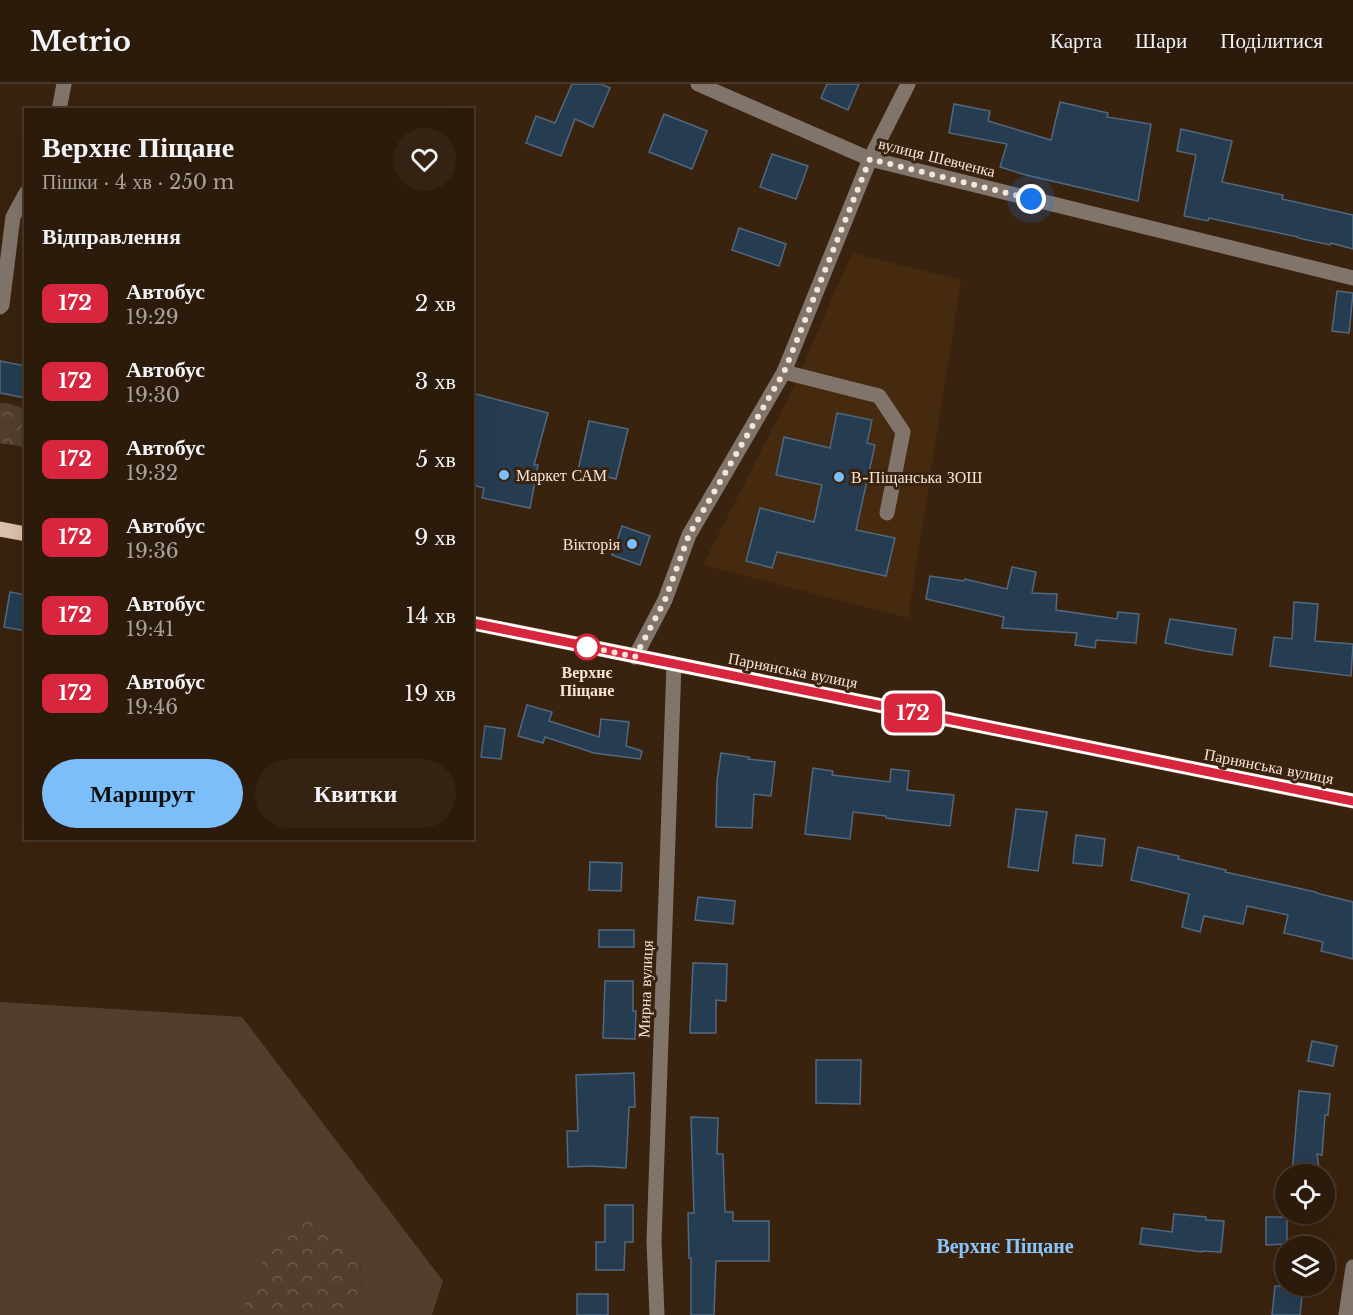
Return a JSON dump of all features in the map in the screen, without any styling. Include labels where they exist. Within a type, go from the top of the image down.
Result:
[{"type":"main road","points":[[0,529],[24,534]]},
{"type":"main road","name":"Парнянська вулиця","points":[[474,623],[1353,801]]},
{"type":"street","points":[[59,108],[64,84]]},
{"type":"street","name":"вулиця Шевченка","points":[[698,84],[870,159],[1353,278]]},
{"type":"street","points":[[635,657],[665,600],[689,535],[784,372],[870,159],[908,84]]},
{"type":"street","points":[[0,307],[13,217],[24,197]]},
{"type":"street","points":[[784,372],[879,396],[903,432],[887,513]]},
{"type":"street","name":"Мирна вулиця","points":[[657,1315],[654,1229],[674,664]]},
{"type":"street","points":[[1346,1315],[1353,1267]]},
{"type":"shaded area","name":"В-Піщанська ЗОШ","points":[[852,253],[961,280],[908,618],[703,565],[793,388]]},
{"type":"green space","points":[[0,403],[24,409],[24,447],[0,443]]},
{"type":"green space","points":[[0,1002],[242,1017],[443,1281],[432,1315],[363,1315],[360,1261],[263,1262],[240,1315],[0,1315]]},
{"type":"green space","points":[[320,1213],[360,1261],[363,1315],[240,1315],[279,1230]]},
{"type":"building","points":[[572,84],[601,84],[610,88],[593,127],[575,119],[561,156],[526,143],[536,116],[555,123]]},
{"type":"building","points":[[827,84],[859,84],[848,110],[821,98]]},
{"type":"building","points":[[1060,102],[1108,113],[1107,117],[1151,124],[1138,201],[1000,167],[1007,144],[949,133],[954,104],[990,111],[988,121],[1051,140]]},
{"type":"building","points":[[664,114],[707,131],[692,169],[649,152]]},
{"type":"building","points":[[1181,129],[1232,141],[1222,182],[1283,195],[1282,199],[1353,215],[1353,249],[1209,218],[1208,221],[1184,216],[1196,155],[1177,151]]},
{"type":"building","points":[[772,154],[808,166],[796,199],[760,187]]},
{"type":"building","points":[[739,228],[786,244],[779,266],[732,250]]},
{"type":"building","points":[[1337,291],[1353,293],[1349,333],[1332,331]]},
{"type":"building","points":[[0,361],[24,366],[24,398],[0,393]]},
{"type":"building","points":[[474,394],[548,413],[534,465],[538,465],[530,508],[482,498],[484,488],[474,486]]},
{"type":"building","points":[[837,413],[872,420],[867,443],[875,445],[856,530],[895,538],[886,576],[777,552],[772,568],[746,561],[760,508],[814,522],[822,485],[776,475],[784,437],[830,448]]},
{"type":"building","points":[[589,421],[628,429],[616,479],[578,470]]},
{"type":"building","name":"Вікторія","points":[[622,526],[650,536],[640,565],[612,555]]},
{"type":"building","points":[[1012,567],[1036,572],[1032,593],[1057,594],[1056,610],[1117,619],[1118,612],[1139,614],[1136,643],[1096,640],[1095,648],[1075,645],[1077,633],[1002,628],[1004,617],[926,599],[930,576],[964,581],[965,579],[1007,589]]},
{"type":"building","points":[[10,592],[24,595],[24,631],[4,627]]},
{"type":"building","points":[[1294,602],[1318,604],[1315,641],[1353,644],[1351,676],[1270,666],[1274,637],[1292,639]]},
{"type":"building","points":[[1170,619],[1236,629],[1232,655],[1165,643]]},
{"type":"building","points":[[527,705],[552,712],[549,721],[599,737],[601,719],[629,722],[626,746],[642,751],[640,759],[594,753],[545,737],[543,743],[518,736]]},
{"type":"building","points":[[485,726],[505,729],[501,759],[481,757]]},
{"type":"building","points":[[721,753],[775,762],[771,796],[754,794],[752,828],[716,827],[717,781]]},
{"type":"building","points":[[813,768],[833,771],[832,775],[890,782],[891,769],[909,771],[907,790],[954,795],[950,826],[853,812],[850,839],[805,834]]},
{"type":"building","points":[[1016,809],[1047,812],[1038,871],[1008,867]]},
{"type":"building","points":[[1076,835],[1105,839],[1102,866],[1073,863]]},
{"type":"building","points":[[1138,847],[1179,856],[1178,859],[1226,870],[1225,872],[1353,902],[1353,959],[1321,951],[1323,942],[1284,933],[1288,915],[1247,906],[1243,924],[1204,916],[1200,932],[1182,927],[1189,894],[1131,880]]},
{"type":"building","points":[[590,862],[622,863],[621,891],[589,890]]},
{"type":"building","points":[[698,897],[735,901],[733,924],[695,920]]},
{"type":"building","points":[[599,930],[634,930],[634,947],[599,947]]},
{"type":"building","points":[[693,963],[727,964],[726,1001],[716,1000],[716,1033],[690,1033]]},
{"type":"building","points":[[605,981],[633,981],[633,1011],[636,1011],[635,1039],[603,1038]]},
{"type":"building","points":[[1312,1041],[1337,1046],[1333,1066],[1308,1061]]},
{"type":"building","points":[[816,1060],[861,1060],[860,1104],[816,1103]]},
{"type":"building","points":[[634,1073],[635,1107],[629,1107],[626,1168],[568,1167],[567,1131],[578,1131],[576,1075]]},
{"type":"building","points":[[1299,1091],[1330,1094],[1328,1115],[1325,1115],[1322,1155],[1317,1154],[1318,1164],[1293,1164]]},
{"type":"building","points":[[691,1117],[718,1118],[717,1154],[723,1154],[725,1212],[733,1212],[733,1221],[769,1221],[769,1261],[716,1261],[714,1315],[691,1315],[688,1213],[694,1213]]},
{"type":"building","points":[[605,1205],[633,1205],[633,1242],[625,1242],[624,1270],[596,1270],[596,1242],[605,1242]]},
{"type":"building","points":[[1174,1214],[1224,1221],[1221,1252],[1202,1252],[1140,1244],[1142,1228],[1172,1232]]},
{"type":"building","points":[[1266,1217],[1275,1217],[1275,1224],[1287,1224],[1287,1236],[1275,1236],[1275,1245],[1266,1245]]},
{"type":"building","points":[[1275,1286],[1275,1296],[1302,1296],[1300,1315],[1272,1315]]},
{"type":"building","points":[[577,1294],[608,1294],[608,1315],[577,1315]]},
{"type":"bus line","name":"172","points":[[474,623],[1353,801]]},
{"type":"place","name":"Маркет САМ","points":[[504,475]]},
{"type":"place","name":"В-Піщанська ЗОШ","points":[[839,477]]},
{"type":"place","name":"Вікторія","points":[[632,544]]},
{"type":"place","name":"Верхнє Піщане","points":[[587,647]]},
{"type":"district","name":"Верхнє Піщане","points":[[1005,1246]]},
{"type":"route","points":[[587,647],[585,646],[635,657],[665,600],[689,535],[784,372],[870,159],[1031,199]]}]
